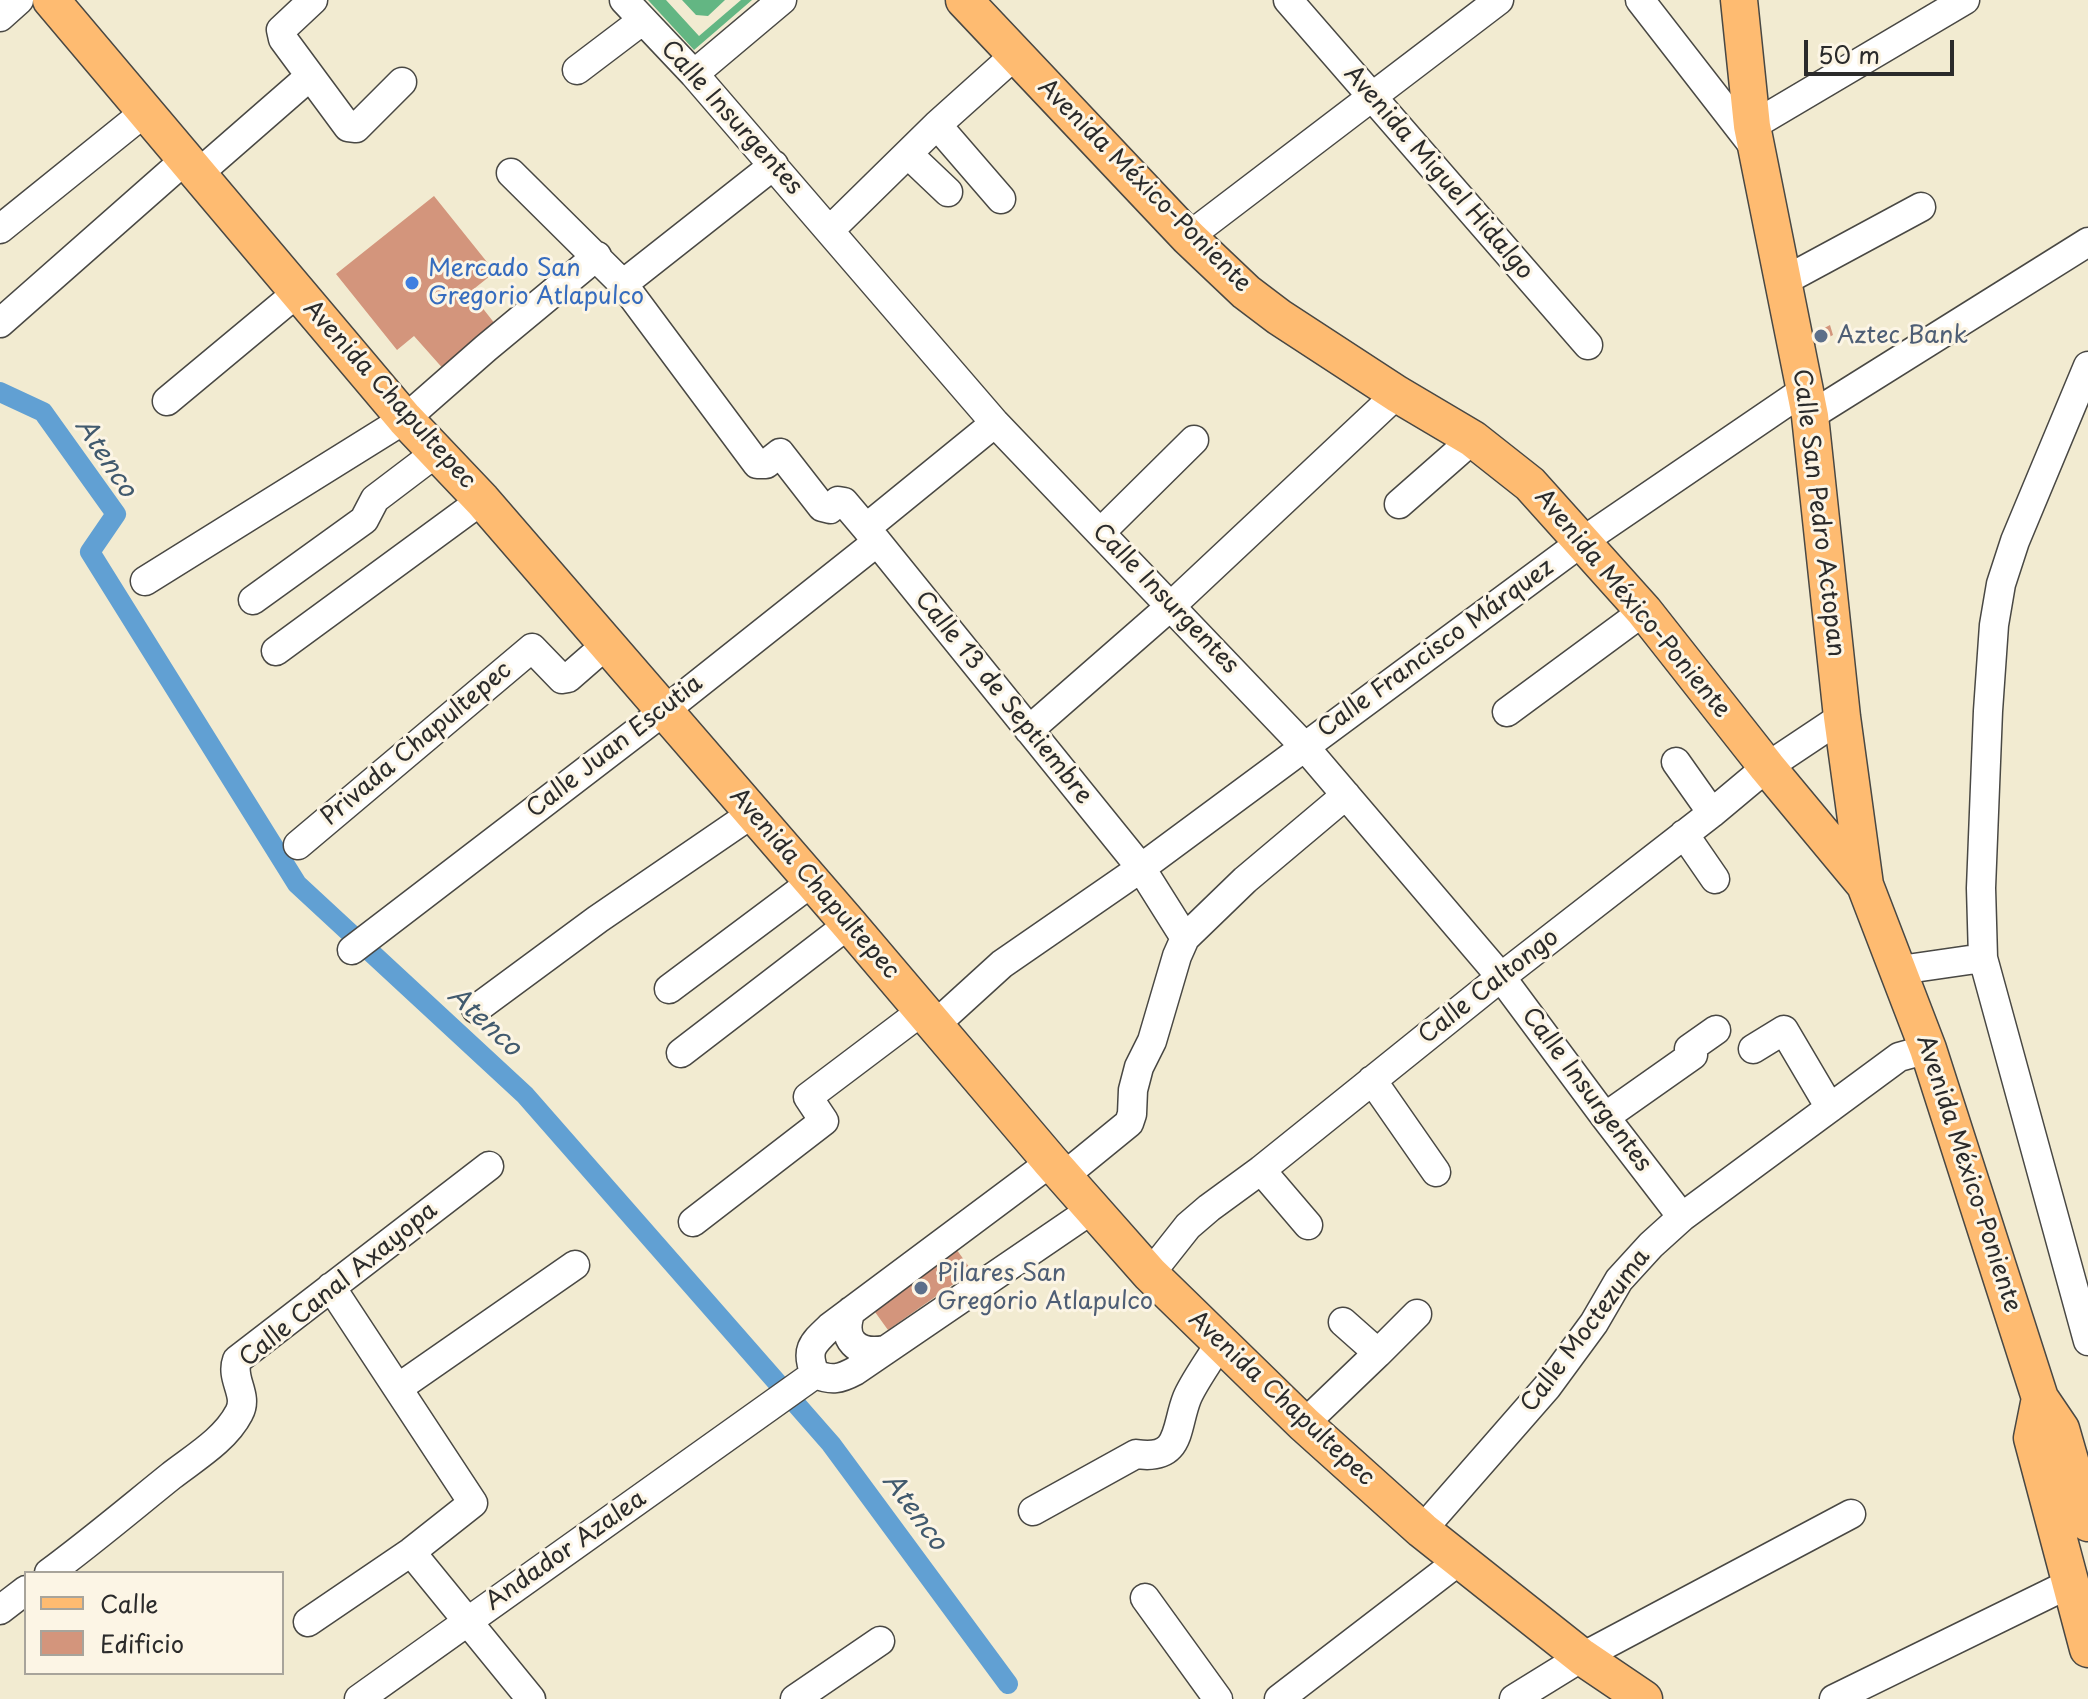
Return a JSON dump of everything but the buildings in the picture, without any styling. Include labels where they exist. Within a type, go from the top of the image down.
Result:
[{"type":"main road","name":"Avenida Chapultepec","points":[[51,0],[405,419],[482,500],[1150,1274],[1219,1344],[1422,1530],[1582,1657],[1644,1699]]},
{"type":"main road","name":"Avenida México-Poniente","points":[[964,0],[1188,237],[1246,292],[1397,394],[1473,439],[1530,484],[1644,611],[1865,885],[1928,1049],[2040,1398],[2061,1429],[2088,1523]]},
{"type":"main road","name":"Calle San Pedro Actopan","points":[[1739,0],[1754,137],[1808,402],[1842,717],[1865,885]]},
{"type":"main road","name":"Avenida México-Poniente","points":[[2040,1398],[2032,1438],[2088,1649]]},
{"type":"street","points":[[0,17],[19,0]]},
{"type":"street","points":[[313,0],[281,30],[283,39],[309,77],[353,130],[402,82]]},
{"type":"street","points":[[694,74],[782,0]]},
{"type":"street","points":[[1188,237],[1499,0]]},
{"type":"street","points":[[1640,0],[1754,137],[1965,0]]},
{"type":"street","name":"Avenida Miguel Hidalgo","points":[[1297,3],[1372,97],[1588,345]]},
{"type":"street","points":[[577,70],[634,10]]},
{"type":"street","name":"Calle Insurgentes","points":[[634,10],[774,165],[995,423],[1304,746],[1501,977],[1682,1217]]},
{"type":"street","points":[[830,230],[937,125],[1015,55]]},
{"type":"street","points":[[0,323],[192,166],[309,77]]},
{"type":"street","points":[[0,229],[145,112]]},
{"type":"street","points":[[937,125],[1001,199]]},
{"type":"street","points":[[908,154],[948,192]]},
{"type":"street","points":[[623,284],[774,165]]},
{"type":"street","name":"Calle 13 de Septiembre","points":[[511,173],[623,284],[757,464],[766,464],[780,453],[822,507],[830,509],[838,501],[844,502],[1141,868],[1185,938]]},
{"type":"street","points":[[1782,282],[1921,207]]},
{"type":"street","name":"Calle Francisco Márquez","points":[[1304,746],[1583,541],[1808,402],[2088,242]]},
{"type":"street","points":[[145,581],[405,419],[597,256]]},
{"type":"street","points":[[167,401],[298,292]]},
{"type":"street","points":[[2088,366],[2015,541],[2001,584],[1994,625],[1988,711],[1981,888],[1983,958],[2077,1250],[2088,1341]]},
{"type":"street","points":[[1029,730],[1172,605],[1397,394]]},
{"type":"street","points":[[871,535],[995,423]]},
{"type":"street","points":[[1399,504],[1473,439]]},
{"type":"street","points":[[1101,532],[1194,440]]},
{"type":"street","points":[[253,600],[364,520],[375,499],[437,452]]},
{"type":"street","points":[[276,651],[482,500]]},
{"type":"street","name":"Calle Juan Escutia","points":[[360,943],[664,711],[871,535]]},
{"type":"street","points":[[1507,712],[1644,611]]},
{"type":"street","name":"Privada Chapultepec","points":[[298,845],[532,648],[562,679],[568,678],[607,644]]},
{"type":"street","name":"Calle Caltongo","points":[[1150,1274],[1188,1226],[1767,767],[1842,717]]},
{"type":"street","points":[[693,1222],[824,1121],[808,1097],[929,1018],[1141,868],[1304,746]]},
{"type":"street","points":[[1676,762],[1712,813]]},
{"type":"street","points":[[1094,1208],[840,1379],[815,1374],[809,1359],[811,1348],[830,1327],[1057,1169],[1129,1123],[1139,1067],[1152,1041],[1185,938],[1245,880],[1346,795]]},
{"type":"street","points":[[476,1009],[598,919],[753,813]]},
{"type":"street","points":[[1684,834],[1715,879]]},
{"type":"street","points":[[669,989],[812,882]]},
{"type":"street","points":[[681,1053],[849,924]]},
{"type":"street","points":[[1900,970],[1983,958]]},
{"type":"street","points":[[1605,1117],[1693,1055],[1689,1049],[1716,1030]]},
{"type":"street","points":[[1753,1049],[1784,1030],[1830,1108]]},
{"type":"street","name":"Calle Moctezuma","points":[[1422,1530],[1547,1387],[1594,1323],[1619,1280],[1682,1217],[1899,1057],[1928,1049]]},
{"type":"street","points":[[1372,1080],[1436,1172]]},
{"type":"street","name":"Calle Canal Axayopa","points":[[52,1571],[119,1521],[231,1425],[244,1399],[233,1370],[237,1360],[489,1166]]},
{"type":"street","points":[[1261,1170],[1308,1225]]},
{"type":"street","points":[[398,1388],[575,1265]]},
{"type":"street","points":[[308,1622],[411,1552],[473,1503],[331,1287]]},
{"type":"street","points":[[851,1311],[846,1323],[847,1334],[855,1345],[869,1353],[885,1350]]},
{"type":"street","points":[[1304,1424],[1417,1314]]},
{"type":"street","points":[[1343,1322],[1378,1353]]},
{"type":"street","points":[[1033,1511],[1136,1454],[1153,1457],[1167,1449],[1179,1432],[1187,1397],[1219,1344]]},
{"type":"street","name":"Andador Azalea","points":[[359,1699],[815,1374]]},
{"type":"street","points":[[1514,1699],[1582,1657],[1851,1514]]},
{"type":"street","points":[[411,1552],[531,1699]]},
{"type":"street","points":[[1279,1699],[1460,1560]]},
{"type":"street","points":[[1834,1699],[2071,1583]]},
{"type":"street","points":[[0,1610],[24,1592]]},
{"type":"street","points":[[1145,1598],[1218,1699]]},
{"type":"street","points":[[795,1699],[880,1641]]},
{"type":"green space","points":[[648,0],[666,0],[699,36],[741,0],[752,0],[694,50]]},
{"type":"green space","points":[[682,0],[725,0],[708,16],[696,15]]},
{"type":"waterway","name":"Atenco","points":[[0,392],[43,412],[116,514],[90,552],[297,884],[525,1095],[831,1444],[1008,1684]]},
{"type":"place","name":"Mercado San Gregorio Atlapulco","points":[[412,283]]},
{"type":"place","name":"Aztec Bank","points":[[1821,336]]},
{"type":"place","name":"Pilares San Gregorio Atlapulco","points":[[921,1288]]}]
